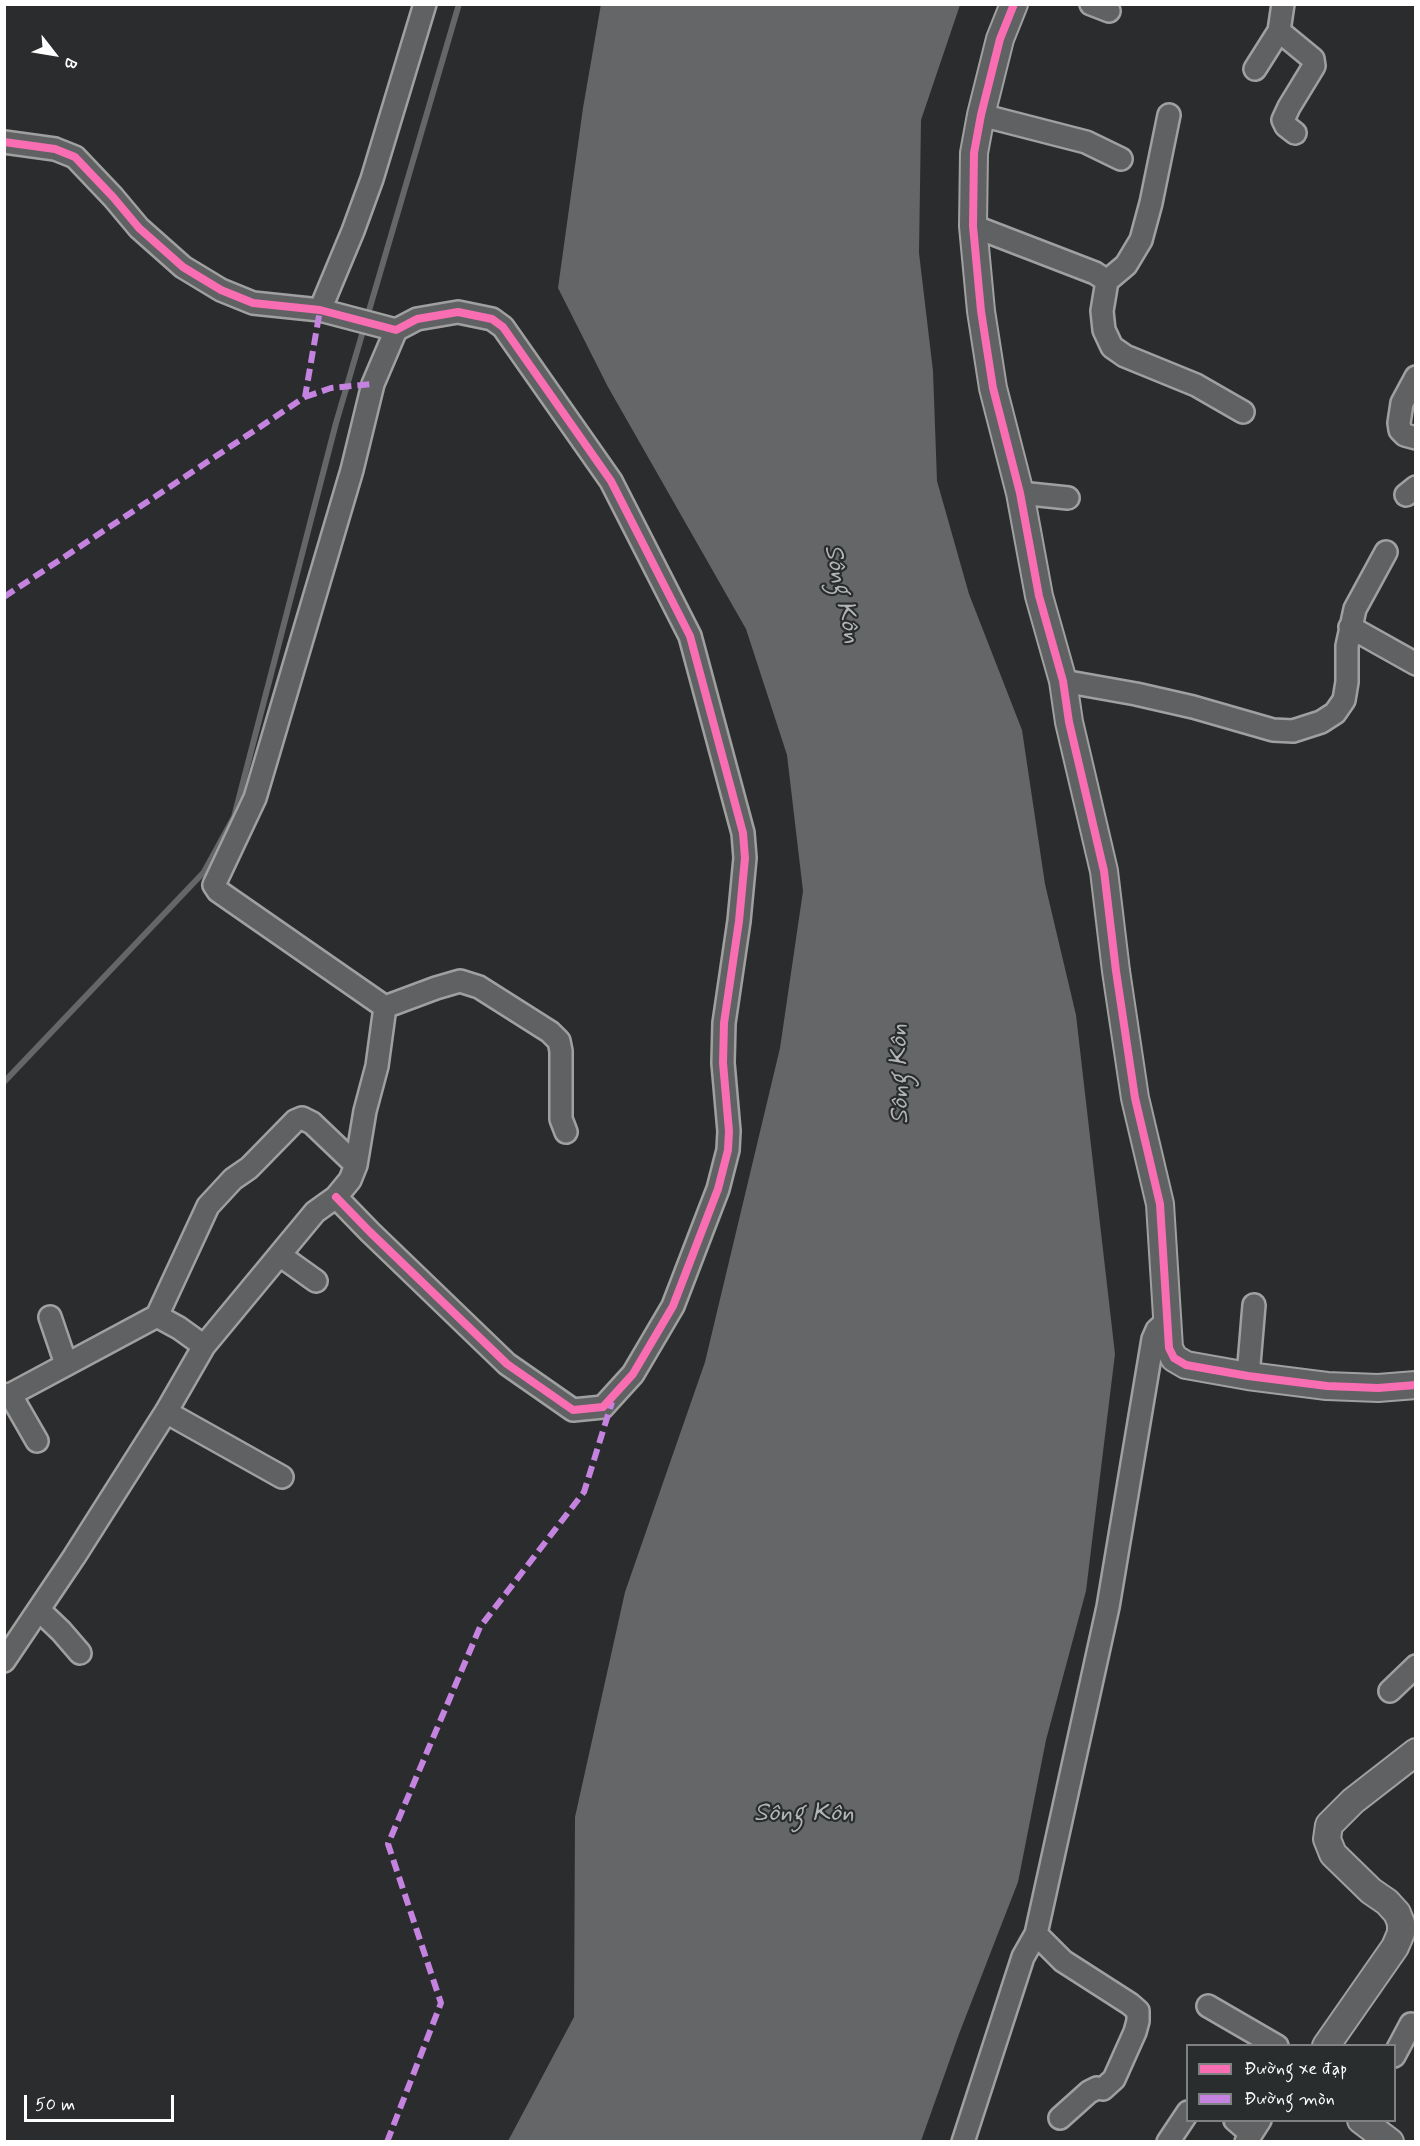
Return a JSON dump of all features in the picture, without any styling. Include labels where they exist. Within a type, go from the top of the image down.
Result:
[{"type":"street","points":[[320,310],[372,179],[425,4]]},
{"type":"street","points":[[1014,4],[1000,39],[974,153],[973,226],[981,311],[993,387],[1020,494],[1039,596],[1063,681],[1073,742],[1104,871],[1135,1098],[1160,1204],[1169,1348],[1174,1358],[1186,1365],[1248,1376],[1327,1386],[1378,1388],[1416,1385]]},
{"type":"street","points":[[1255,69],[1279,31],[1283,4]]},
{"type":"street","points":[[1279,31],[1313,59],[1314,66],[1283,120],[1286,126],[1295,133]]},
{"type":"street","points":[[981,115],[1086,142],[1121,159]]},
{"type":"street","points":[[1169,115],[1141,240],[1126,265],[1107,281],[1102,311],[1104,330],[1112,347],[1125,356],[1196,385],[1243,412]]},
{"type":"street","points":[[4,142],[55,149],[75,158],[139,228],[183,267],[221,290],[253,303],[320,310],[388,328],[458,312],[492,319],[503,327],[611,481],[690,636],[743,833],[745,858],[739,921],[724,1023],[723,1063],[728,1150],[718,1189],[673,1306],[633,1374],[603,1407],[573,1410],[507,1364],[336,1197]]},
{"type":"street","points":[[973,226],[1095,273],[1107,281]]},
{"type":"street","points":[[385,1007],[218,891],[214,885],[255,798],[352,470],[388,328]]},
{"type":"street","points":[[1416,377],[1402,403],[1398,423],[1405,435],[1416,438]]},
{"type":"street","points":[[1020,494],[1068,498]]},
{"type":"street","points":[[1063,681],[1170,702],[1273,730],[1293,731],[1321,722],[1335,713],[1344,700],[1347,682],[1347,646],[1355,609],[1386,552]]},
{"type":"street","points":[[1350,627],[1416,664]]},
{"type":"street","points":[[385,1007],[460,981],[479,987],[550,1032],[559,1041],[561,1051],[561,1119],[566,1132]]},
{"type":"street","points":[[4,1661],[166,1412],[204,1346],[281,1256],[315,1212],[336,1197],[350,1180],[356,1165],[385,1007]]},
{"type":"street","points":[[37,1442],[8,1396],[157,1316],[208,1206],[295,1121],[302,1119],[312,1123],[356,1165]]},
{"type":"street","points":[[281,1256],[316,1281]]},
{"type":"street","points":[[1248,1376],[1254,1305]]},
{"type":"street","points":[[157,1316],[204,1346]]},
{"type":"street","points":[[50,1317],[66,1364]]},
{"type":"street","points":[[963,2142],[1023,1957],[1036,1934],[1108,1607],[1153,1339],[1157,1330],[1168,1320]]},
{"type":"street","points":[[166,1412],[282,1477]]},
{"type":"street","points":[[39,1610],[80,1653]]},
{"type":"street","points":[[1390,1691],[1416,1666]]},
{"type":"street","points":[[1327,2044],[1395,1947],[1401,1933],[1408,1928],[1387,1902],[1371,1891],[1333,1854],[1327,1839],[1329,1825],[1340,1812],[1416,1752]]},
{"type":"street","points":[[1036,1934],[1063,1961],[1138,2011],[1135,2032],[1114,2079],[1104,2089],[1097,2088],[1089,2092],[1060,2118]]},
{"type":"street","points":[[1208,2006],[1274,2044]]},
{"type":"street","points":[[1396,2054],[1411,2024]]},
{"type":"street","points":[[1168,2142],[1186,2115]]},
{"type":"street","points":[[1362,2122],[1390,2142]]},
{"type":"water","name":"Sông Kôn","points":[[601,4],[960,5],[921,120],[919,253],[933,371],[937,481],[969,594],[1022,730],[1045,884],[1076,1015],[1115,1354],[1086,1591],[1046,1740],[1018,1882],[959,2034],[921,2141],[508,2141],[574,2017],[575,1817],[625,1592],[705,1362],[780,1048],[803,891],[787,755],[746,629],[608,387],[558,288],[583,108]]},
{"type":"waterway","points":[[4,1082],[204,872],[234,817],[336,423],[459,4]]},
{"type":"marked path","points":[[4,597],[305,397],[320,310]]},
{"type":"marked path","points":[[305,397],[331,388],[373,384]]},
{"type":"marked path","points":[[387,2142],[441,2003],[388,1844],[480,1627],[584,1492],[612,1402]]},
{"type":"cycle path","points":[[1014,4],[1000,39],[974,153],[973,226],[981,311],[993,388],[1020,493],[1039,596],[1063,681],[1069,722],[1104,871],[1135,1098],[1160,1204],[1169,1348],[1174,1358],[1186,1365],[1248,1376],[1327,1386],[1378,1388],[1416,1385]]},
{"type":"cycle path","points":[[4,142],[55,149],[75,157],[139,228],[183,267],[221,290],[253,303],[320,310],[396,330],[417,319],[458,312],[492,319],[503,327],[611,481],[690,636],[743,833],[745,858],[739,921],[724,1023],[723,1063],[729,1131],[728,1150],[718,1189],[673,1306],[633,1374],[603,1407],[573,1410],[507,1364],[336,1197]]}]
